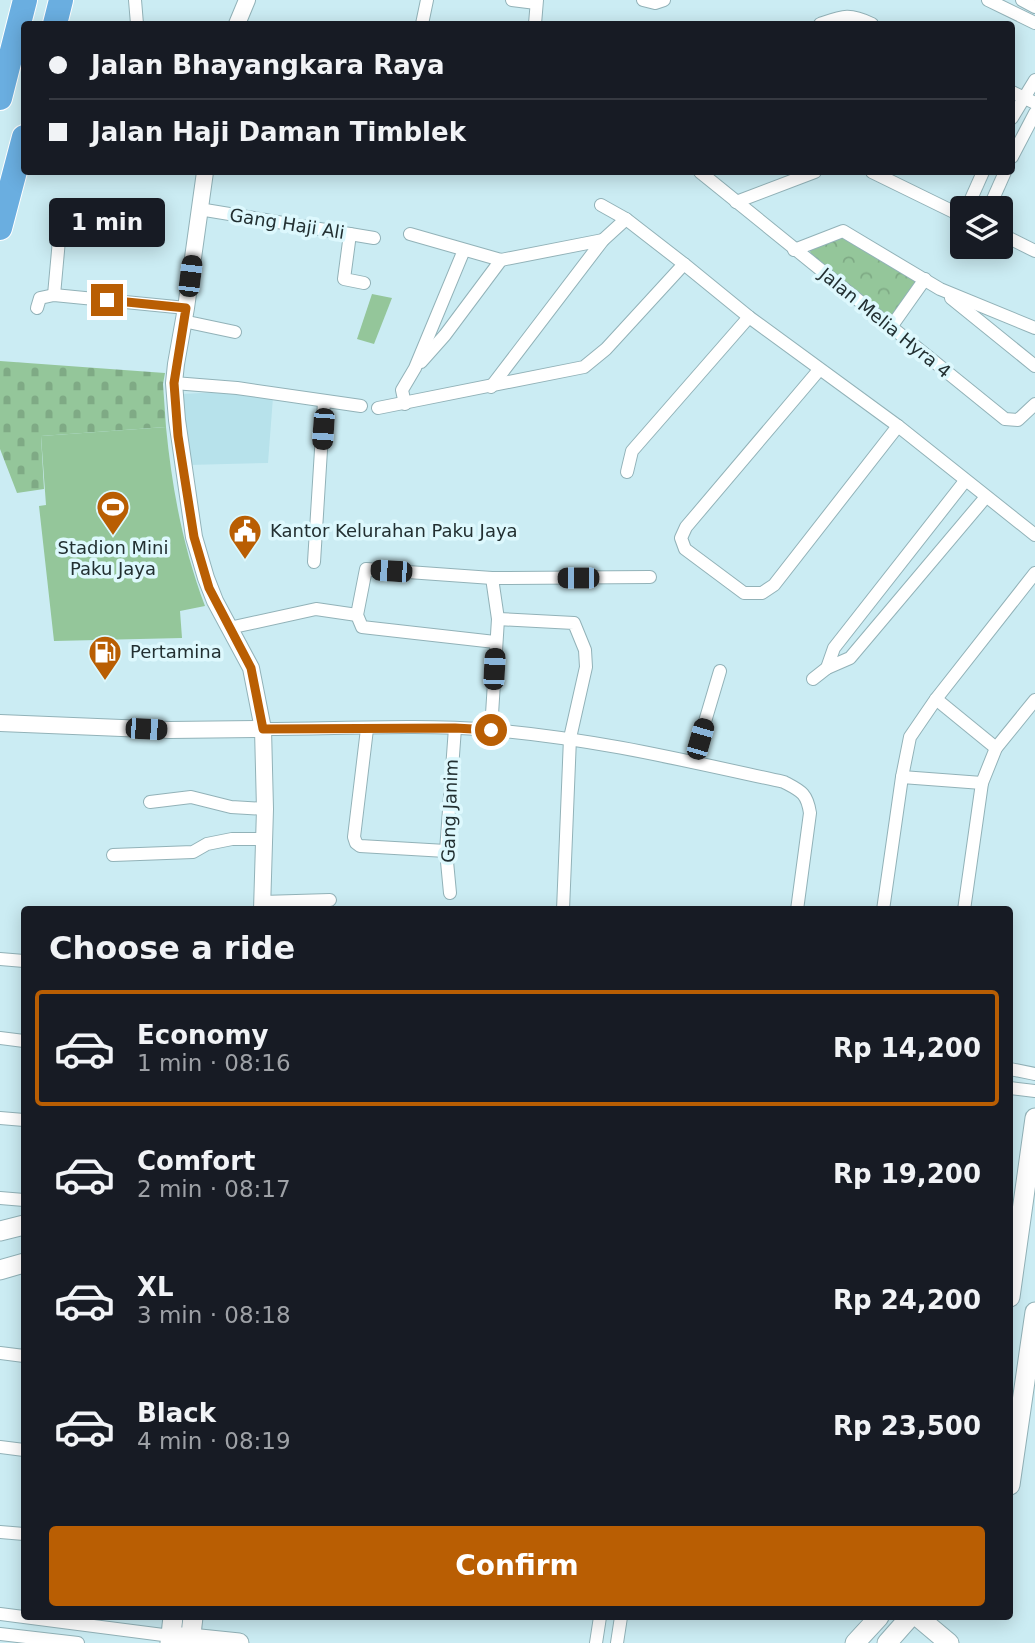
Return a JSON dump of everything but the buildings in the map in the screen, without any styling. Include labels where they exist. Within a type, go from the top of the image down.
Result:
[{"type":"highway","points":[[0,98],[25,0]]},
{"type":"highway","points":[[56,21],[61,0]]},
{"type":"highway","points":[[0,228],[21,148]]},
{"type":"main road","points":[[1013,1276],[1035,1123]]},
{"type":"main road","points":[[0,1223],[21,1224]]},
{"type":"main road","points":[[0,1231],[21,1225]]},
{"type":"main road","points":[[0,1259],[6,1257],[21,1260]]},
{"type":"main road","points":[[0,1270],[21,1262]]},
{"type":"main road","points":[[1013,1464],[1035,1312]]},
{"type":"main road","points":[[191,1620],[179,1636],[239,1643]]},
{"type":"main road","points":[[855,1643],[876,1620]]},
{"type":"main road","points":[[887,1643],[908,1620]]},
{"type":"main road","points":[[922,1620],[949,1643]]},
{"type":"street","points":[[135,0],[137,21]]},
{"type":"street","points":[[238,21],[247,0]]},
{"type":"street","points":[[423,21],[427,0]]},
{"type":"street","points":[[512,0],[537,1],[535,21]]},
{"type":"street","points":[[643,0],[655,3],[664,0]]},
{"type":"street","points":[[988,0],[1035,23]]},
{"type":"street","points":[[1022,0],[1035,7]]},
{"type":"street","points":[[828,21],[845,15],[864,21]]},
{"type":"street","points":[[1023,98],[1035,80]]},
{"type":"street","points":[[1015,151],[1035,113]]},
{"type":"street","points":[[205,175],[174,383],[178,436],[194,537],[209,588],[251,668],[263,729],[265,809],[262,906],[330,900]]},
{"type":"street","name":"Jalan Melia Hyra 4","points":[[704,175],[1005,419],[1018,420],[1035,404]]},
{"type":"street","points":[[736,202],[807,175]]},
{"type":"street","points":[[878,175],[950,210]]},
{"type":"street","points":[[972,196],[982,175]]},
{"type":"street","points":[[994,196],[1003,175]]},
{"type":"street","points":[[601,205],[626,219],[749,317],[898,426],[985,498],[1035,535]]},
{"type":"street","name":"Gang Haji Ali","points":[[199,209],[374,238]]},
{"type":"street","points":[[54,295],[61,218],[71,212],[104,216]]},
{"type":"street","points":[[491,387],[603,240],[626,219]]},
{"type":"street","points":[[794,250],[843,231],[940,289],[1035,366]]},
{"type":"street","points":[[350,234],[344,279],[364,283]]},
{"type":"street","points":[[410,234],[500,260],[603,240]]},
{"type":"street","points":[[1013,240],[1035,251]]},
{"type":"street","points":[[405,404],[402,390],[415,368],[464,250]]},
{"type":"street","points":[[415,368],[445,335],[500,260]]},
{"type":"street","points":[[379,408],[584,367],[607,349],[684,264]]},
{"type":"street","points":[[891,327],[925,279]]},
{"type":"street","points":[[940,289],[1035,328]]},
{"type":"street","points":[[37,308],[40,298],[54,295],[184,315],[235,332]]},
{"type":"street","points":[[627,472],[632,452],[749,317]]},
{"type":"street","points":[[819,370],[686,527],[681,538],[685,549],[744,593],[762,593],[774,585],[898,426]]},
{"type":"street","points":[[174,383],[257,391],[361,406]]},
{"type":"street","points":[[314,562],[324,402]]},
{"type":"street","points":[[827,668],[834,648],[965,481]]},
{"type":"street","points":[[813,679],[827,668],[850,658],[985,498]]},
{"type":"street","points":[[495,642],[362,628],[357,615],[366,569],[492,578],[650,577]]},
{"type":"street","points":[[884,906],[909,737],[1035,573]]},
{"type":"street","points":[[491,730],[498,619],[492,578]]},
{"type":"street","points":[[229,628],[316,609],[357,615]]},
{"type":"street","points":[[498,619],[574,623],[585,650],[586,667],[570,738],[564,906]]},
{"type":"street","points":[[693,762],[720,671]]},
{"type":"street","points":[[936,699],[996,748]]},
{"type":"street","points":[[965,906],[982,783],[996,748],[1035,700]]},
{"type":"street","points":[[0,723],[170,730],[491,730],[570,738],[784,782],[802,792],[808,800],[810,813],[798,906]]},
{"type":"street","name":"Gang Janim","points":[[450,894],[446,851],[455,728]]},
{"type":"street","points":[[367,729],[354,837],[356,843],[360,846],[446,851]]},
{"type":"street","points":[[902,777],[982,783]]},
{"type":"street","points":[[150,802],[191,797],[231,807],[265,809]]},
{"type":"street","points":[[113,855],[193,852],[207,844],[232,839],[264,839]]},
{"type":"street","points":[[0,958],[21,961]]},
{"type":"street","points":[[0,1038],[21,1041]]},
{"type":"street","points":[[1013,1070],[1035,1074]]},
{"type":"street","points":[[1013,1088],[1035,1091]]},
{"type":"street","points":[[0,1118],[21,1120]]},
{"type":"street","points":[[0,1198],[21,1200]]},
{"type":"street","points":[[0,1353],[21,1356]]},
{"type":"street","points":[[0,1447],[21,1450]]},
{"type":"street","points":[[0,1532],[21,1534]]},
{"type":"street","points":[[0,1614],[21,1617]]},
{"type":"street","points":[[49,1620],[179,1636]]},
{"type":"street","points":[[596,1643],[600,1620]]},
{"type":"street","points":[[617,1643],[621,1620]]},
{"type":"street","points":[[0,1634],[78,1643]]},
{"type":"shaded area","points":[[240,391],[273,397],[268,463],[188,465],[181,394]]},
{"type":"green space","points":[[843,237],[918,280],[892,322],[811,257],[810,250]]},
{"type":"green space","points":[[372,294],[392,298],[374,344],[357,339]]},
{"type":"green space","points":[[0,361],[165,373],[163,384],[166,427],[41,436],[44,489],[17,493],[0,449]]},
{"type":"green space","name":"Stadion Mini Paku Jaya","points":[[166,427],[180,518],[190,562],[205,606],[180,611],[182,638],[54,641],[39,506],[46,505],[41,436]]},
{"type":"place","name":"Stadion Mini Paku Jaya","points":[[113,537]]},
{"type":"place","name":"Kantor Kelurahan Paku Jaya","points":[[245,561]]},
{"type":"place","name":"Pertamina","points":[[105,682]]},
{"type":"route","points":[[107,300],[186,308],[174,383],[178,436],[194,537],[209,588],[251,668],[263,729],[491,730]]}]
